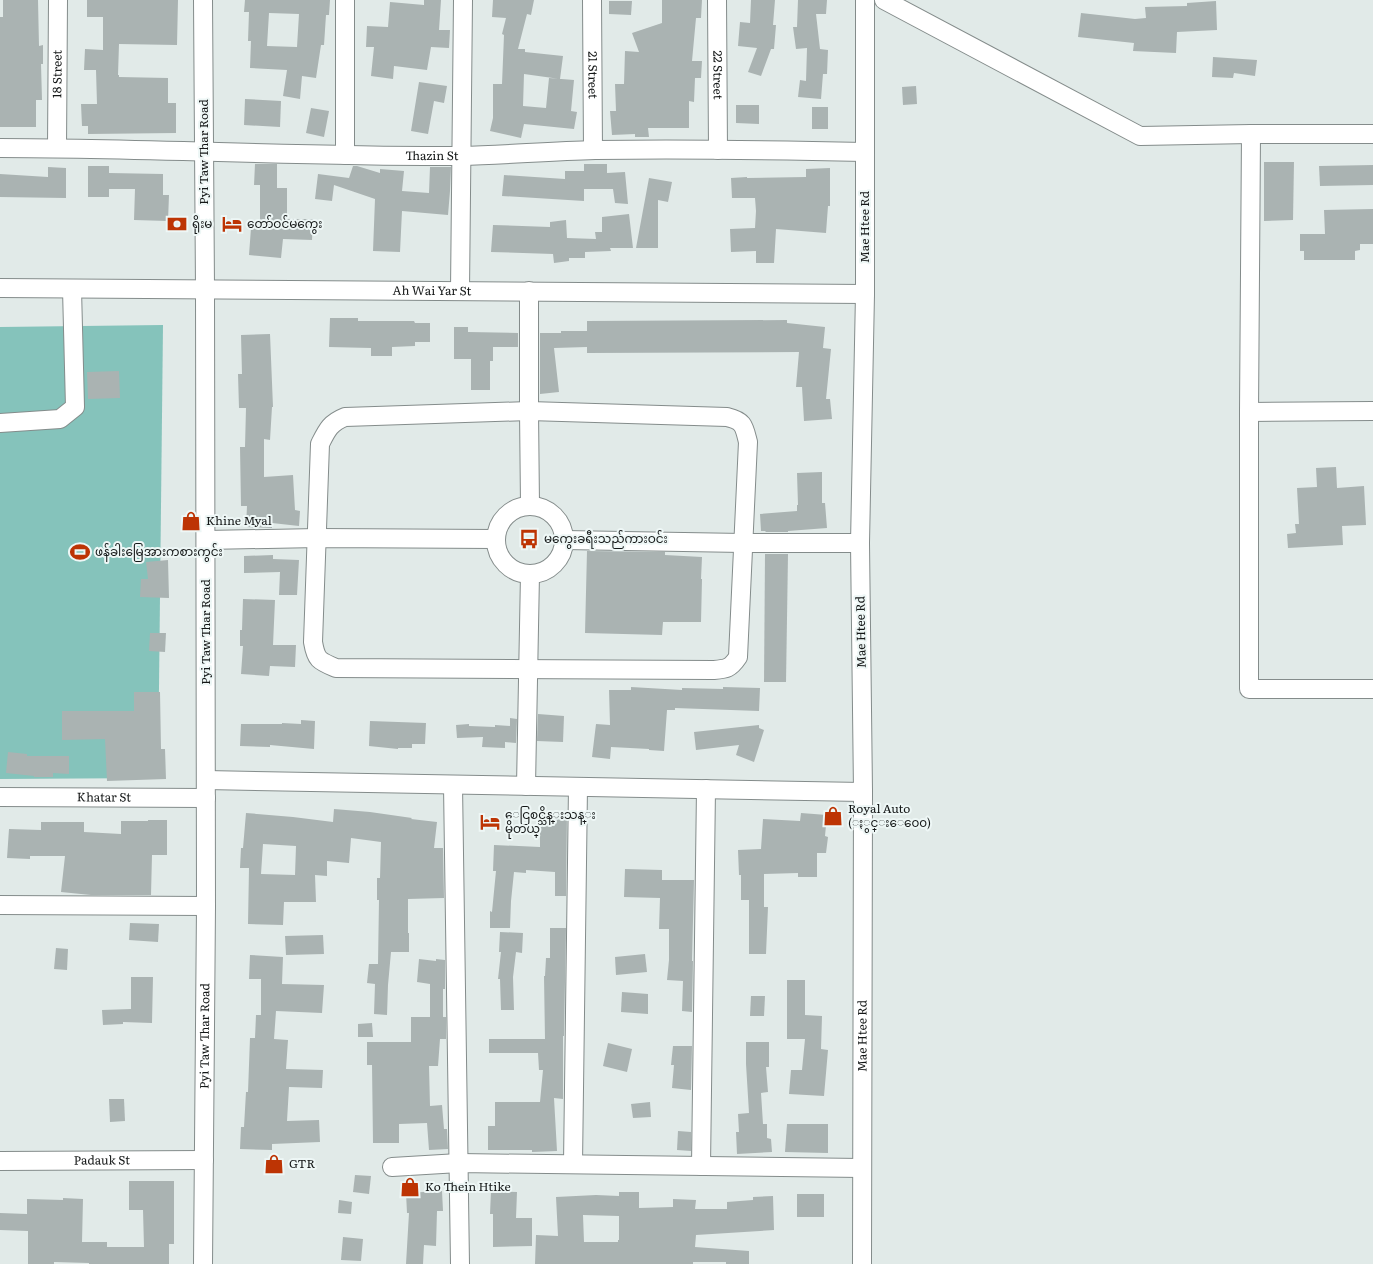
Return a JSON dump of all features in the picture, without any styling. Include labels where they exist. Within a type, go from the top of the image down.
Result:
[{"type":"street","name":"18 Street","points":[[58,0],[58,148]]},
{"type":"street","name":"Pyi Taw Thar Road","points":[[203,0],[206,289],[206,906],[203,1264]]},
{"type":"street","points":[[345,0],[345,155]]},
{"type":"street","points":[[460,291],[463,0]]},
{"type":"street","name":"21 Street","points":[[592,0],[593,150]]},
{"type":"street","name":"22 Street","points":[[717,0],[718,150]]},
{"type":"street","name":"Mae Htee Rd","points":[[862,1264],[863,792],[860,543],[864,294],[865,0]]},
{"type":"street","points":[[884,0],[1140,136],[1373,134]]},
{"type":"street","points":[[1250,134],[1249,689],[1373,689]]},
{"type":"street","name":"Thazin St","points":[[0,148],[462,156],[593,150],[865,152]]},
{"type":"street","name":"Ah Wai Yar St","points":[[0,288],[864,294]]},
{"type":"street","points":[[0,423],[60,418],[75,407],[72,289]]},
{"type":"street","points":[[529,292],[530,505]]},
{"type":"street","points":[[529,411],[727,417],[738,420],[744,426],[748,442],[744,543],[738,657],[733,665],[726,669],[713,670],[336,668],[322,662],[315,654],[312,642],[318,538],[320,444],[326,431],[335,422],[345,417],[529,411]]},
{"type":"street","points":[[1249,412],[1373,412]]},
{"type":"street","points":[[530,505],[539,506],[554,516],[560,523],[564,540],[563,549],[554,564],[538,573],[530,574],[521,573],[506,564],[500,557],[496,539],[497,530],[506,515],[522,506],[530,505]]},
{"type":"street","points":[[206,540],[318,538],[496,539]]},
{"type":"street","points":[[564,540],[860,543]]},
{"type":"street","points":[[526,786],[530,574]]},
{"type":"street","points":[[206,780],[863,792]]},
{"type":"street","points":[[453,785],[460,1264]]},
{"type":"street","points":[[573,1164],[578,787]]},
{"type":"street","points":[[700,1166],[706,790]]},
{"type":"street","name":"Khatar St","points":[[0,797],[206,798]]},
{"type":"street","points":[[0,905],[206,906]]},
{"type":"street","name":"Padauk St","points":[[0,1161],[204,1160]]},
{"type":"street","points":[[392,1166],[459,1163],[862,1168]]},
{"type":"shaded area","name":"ဖန်ခါးမြေအားကစားကွင်း","points":[[163,325],[158,778],[0,779],[0,327]]},
{"type":"building","points":[[3,0],[38,0],[39,46],[43,45],[43,64],[41,64],[42,100],[36,100],[36,127],[0,127],[0,17],[3,17]]},
{"type":"building","points":[[87,0],[178,0],[177,45],[119,44],[118,75],[119,77],[168,78],[168,103],[176,103],[176,133],[88,134],[88,126],[82,126],[81,104],[97,104],[96,70],[84,70],[85,49],[103,50],[103,17],[87,17]]},
{"type":"building","points":[[245,0],[330,0],[329,15],[326,15],[324,45],[321,45],[316,78],[302,76],[300,99],[283,96],[287,70],[250,68],[251,41],[248,41],[249,12],[244,12]],"holes":[[[269,13],[299,14],[297,47],[267,46]]]},
{"type":"building","points":[[424,0],[441,0],[439,30],[450,30],[449,48],[431,47],[427,70],[394,66],[393,79],[371,76],[374,47],[366,47],[367,26],[388,27],[390,2],[424,5]]},
{"type":"building","points":[[493,0],[534,0],[531,15],[527,14],[518,49],[525,49],[525,52],[563,56],[560,79],[574,80],[571,111],[577,112],[574,129],[524,124],[521,138],[490,131],[493,118],[493,84],[502,84],[504,35],[502,34],[506,18],[492,17]],"holes":[[[524,74],[558,79],[549,78],[546,108],[523,106]]]},
{"type":"building","points":[[662,0],[702,0],[701,18],[696,18],[692,61],[702,61],[701,78],[695,78],[694,102],[689,101],[689,128],[648,128],[649,137],[635,137],[635,134],[612,135],[610,111],[616,111],[615,84],[624,84],[625,51],[639,52],[632,33],[662,23]]},
{"type":"building","points":[[751,0],[775,0],[773,25],[776,25],[774,49],[771,49],[761,76],[748,72],[757,48],[738,46],[740,22],[750,23]]},
{"type":"building","points":[[798,0],[827,0],[826,14],[816,14],[820,49],[828,50],[827,74],[823,74],[821,99],[798,97],[800,80],[806,81],[807,48],[796,49],[793,27],[797,27]]},
{"type":"building","points":[[609,1],[632,1],[631,15],[609,14]]},
{"type":"building","points":[[1216,1],[1217,30],[1177,32],[1176,53],[1133,51],[1134,43],[1078,37],[1081,13],[1135,19],[1146,18],[1145,7],[1187,6],[1187,3]]},
{"type":"building","points":[[1213,57],[1257,60],[1255,76],[1234,73],[1233,78],[1212,77]]},
{"type":"building","points":[[419,82],[447,86],[444,103],[434,101],[428,134],[411,131]]},
{"type":"building","points":[[916,86],[917,104],[903,105],[902,87]]},
{"type":"building","points":[[245,99],[281,101],[280,127],[244,125]]},
{"type":"building","points":[[736,105],[759,105],[759,124],[736,123]]},
{"type":"building","points":[[812,107],[828,107],[828,129],[812,129]]},
{"type":"building","points":[[311,108],[329,111],[324,137],[306,133]]},
{"type":"building","points":[[1264,162],[1294,162],[1293,220],[1264,221]]},
{"type":"building","points":[[255,164],[277,164],[277,188],[287,188],[287,219],[313,219],[312,240],[283,239],[281,258],[249,255],[251,228],[260,228],[260,185],[254,185]]},
{"type":"building","points":[[584,164],[607,164],[607,173],[625,172],[628,204],[615,203],[613,189],[584,189],[584,201],[502,196],[504,175],[565,179],[565,171],[584,171]]},
{"type":"building","points":[[1373,165],[1373,185],[1320,186],[1319,166]]},
{"type":"building","points":[[88,166],[109,166],[109,173],[163,174],[163,195],[169,195],[168,221],[134,220],[135,189],[109,189],[109,197],[88,197]]},
{"type":"building","points":[[353,166],[380,173],[380,169],[404,171],[402,191],[429,193],[430,167],[451,167],[448,215],[402,211],[400,252],[373,251],[375,199],[334,185],[332,201],[315,199],[318,174],[349,178]]},
{"type":"building","points":[[48,167],[66,168],[66,198],[0,197],[0,174],[48,177]]},
{"type":"building","points":[[830,168],[830,206],[828,206],[826,233],[776,229],[774,263],[756,263],[756,251],[731,252],[730,229],[755,228],[756,211],[755,198],[732,198],[731,178],[806,177],[806,169]]},
{"type":"building","points":[[649,178],[672,182],[668,202],[658,200],[658,248],[636,248]]},
{"type":"building","points":[[1373,209],[1373,244],[1360,244],[1360,250],[1355,251],[1355,260],[1304,260],[1304,251],[1300,251],[1300,234],[1325,234],[1324,210]]},
{"type":"building","points":[[629,214],[633,248],[610,248],[611,251],[585,252],[585,258],[569,258],[569,261],[554,263],[553,254],[491,252],[493,225],[550,227],[550,222],[566,220],[567,238],[596,239],[595,232],[602,232],[602,217]]},
{"type":"building","points":[[330,318],[358,318],[358,321],[414,321],[415,323],[430,323],[430,342],[415,342],[415,346],[392,347],[392,356],[371,356],[371,348],[329,347]]},
{"type":"building","points":[[787,320],[787,323],[825,327],[823,348],[831,349],[826,399],[830,399],[832,419],[804,421],[802,387],[796,387],[799,352],[587,353],[587,347],[554,348],[559,392],[540,394],[540,333],[587,331],[587,321]]},
{"type":"building","points":[[454,327],[468,327],[468,332],[518,333],[518,347],[493,347],[493,361],[490,361],[490,390],[471,390],[471,359],[454,359]]},
{"type":"building","points":[[270,334],[273,407],[270,440],[264,439],[264,477],[293,475],[295,510],[300,511],[299,526],[272,523],[272,528],[246,527],[247,506],[241,506],[240,447],[245,447],[246,408],[239,408],[238,374],[242,374],[241,335]]},
{"type":"building","points":[[119,371],[120,398],[88,399],[87,372]]},
{"type":"building","points":[[1336,467],[1337,488],[1364,486],[1366,525],[1342,526],[1343,545],[1288,548],[1287,534],[1296,533],[1295,524],[1299,524],[1297,488],[1317,487],[1316,468]]},
{"type":"building","points":[[822,472],[822,503],[825,503],[827,528],[788,532],[761,531],[760,514],[797,511],[797,473]]},
{"type":"building","points":[[587,551],[665,552],[665,555],[702,557],[701,622],[663,622],[662,635],[585,633]]},
{"type":"building","points":[[765,554],[788,554],[786,682],[764,682]]},
{"type":"building","points":[[273,555],[273,559],[299,560],[297,595],[279,595],[280,572],[244,573],[244,556]]},
{"type":"building","points":[[168,560],[169,598],[140,597],[141,579],[148,579],[146,562]]},
{"type":"building","points":[[243,599],[275,600],[273,645],[296,645],[295,667],[270,666],[269,676],[241,674],[243,646],[240,646],[240,630],[242,630]]},
{"type":"building","points":[[150,633],[166,633],[165,652],[149,651]]},
{"type":"building","points":[[631,687],[682,690],[682,688],[760,688],[759,711],[675,708],[675,710],[667,710],[664,751],[611,747],[610,759],[592,757],[596,724],[610,725],[609,690],[631,690]]},
{"type":"building","points":[[134,692],[160,692],[161,749],[165,749],[166,779],[107,781],[105,739],[62,740],[62,711],[134,711]]},
{"type":"building","points":[[538,714],[564,716],[563,742],[537,741]]},
{"type":"building","points":[[510,718],[517,719],[516,743],[505,742],[505,748],[482,747],[483,737],[457,738],[456,725],[510,726]]},
{"type":"building","points":[[301,720],[315,721],[314,749],[270,745],[270,747],[240,746],[241,724],[301,724]]},
{"type":"building","points":[[370,721],[426,723],[425,744],[412,744],[412,748],[398,749],[369,746]]},
{"type":"building","points":[[759,725],[759,728],[764,730],[754,762],[736,755],[739,745],[696,750],[694,732]]},
{"type":"building","points":[[8,752],[27,754],[27,756],[69,756],[69,774],[53,773],[53,777],[34,777],[6,773]]},
{"type":"building","points":[[334,809],[370,812],[437,822],[434,848],[443,848],[444,898],[408,899],[409,952],[391,952],[387,1015],[374,1014],[375,984],[367,983],[369,964],[378,964],[379,900],[377,900],[377,878],[380,878],[381,842],[351,838],[349,863],[327,861],[327,876],[315,875],[316,902],[284,902],[283,925],[248,924],[249,868],[240,868],[246,813],[333,822]],"holes":[[[263,844],[296,846],[295,875],[261,874]]]},
{"type":"building","points":[[540,813],[567,813],[566,896],[555,896],[555,872],[526,870],[526,873],[514,872],[510,928],[490,928],[490,911],[492,912],[496,871],[493,871],[494,845],[540,847]]},
{"type":"building","points":[[801,813],[827,815],[825,836],[828,837],[826,853],[817,853],[817,877],[798,877],[798,873],[764,874],[764,907],[768,907],[766,954],[749,954],[749,900],[741,900],[738,850],[761,849],[763,819],[800,821]]},
{"type":"building","points":[[167,820],[167,855],[152,855],[151,895],[91,895],[61,892],[65,856],[30,856],[30,859],[7,858],[9,829],[41,830],[41,822],[84,822],[84,832],[121,834],[121,821]]},
{"type":"building","points":[[625,869],[662,870],[662,880],[694,880],[692,1012],[682,1011],[683,981],[667,980],[669,929],[659,929],[660,898],[624,897]]},
{"type":"building","points":[[130,923],[159,924],[158,942],[129,940]]},
{"type":"building","points":[[550,928],[566,928],[563,1099],[554,1098],[557,1151],[488,1150],[488,1126],[495,1126],[495,1102],[540,1102],[543,1070],[539,1070],[538,1053],[489,1053],[489,1039],[545,1039],[544,976],[546,958],[550,958]]},
{"type":"building","points":[[500,932],[523,933],[522,953],[516,952],[513,977],[514,1010],[501,1010],[500,979],[498,979],[501,952],[499,952]]},
{"type":"building","points":[[323,935],[324,954],[286,955],[285,936]]},
{"type":"building","points":[[56,948],[68,949],[67,970],[54,969]]},
{"type":"building","points":[[645,954],[647,972],[616,975],[615,957]]},
{"type":"building","points":[[250,955],[283,957],[282,984],[324,985],[322,1013],[276,1011],[274,1039],[288,1040],[286,1069],[323,1070],[322,1088],[289,1087],[287,1121],[319,1120],[320,1142],[272,1144],[272,1150],[240,1149],[241,1127],[244,1127],[246,1092],[248,1092],[250,1038],[255,1038],[256,1015],[261,1015],[261,979],[249,979]]},
{"type":"building","points":[[419,959],[445,960],[443,1017],[446,1017],[446,1039],[440,1039],[438,1066],[429,1066],[430,1106],[442,1105],[444,1129],[447,1129],[448,1149],[429,1150],[427,1123],[399,1124],[399,1143],[373,1143],[372,1065],[367,1065],[367,1042],[411,1042],[411,1017],[430,1017],[430,984],[417,982]]},
{"type":"building","points":[[131,977],[153,977],[152,1023],[123,1022],[123,1024],[103,1025],[102,1010],[131,1009]]},
{"type":"building","points":[[787,980],[805,980],[805,1015],[822,1016],[821,1049],[828,1050],[824,1096],[789,1094],[791,1070],[802,1070],[805,1039],[787,1039]]},
{"type":"building","points":[[622,992],[648,994],[648,1014],[621,1012]]},
{"type":"building","points":[[751,996],[765,996],[764,1016],[750,1016]]},
{"type":"building","points":[[372,1023],[373,1037],[358,1037],[358,1024]]},
{"type":"building","points":[[746,1042],[769,1042],[769,1067],[766,1067],[768,1092],[761,1093],[763,1124],[767,1124],[767,1138],[771,1139],[772,1152],[737,1154],[736,1132],[739,1132],[738,1114],[749,1113]]},
{"type":"building","points":[[608,1043],[632,1049],[627,1072],[603,1066]]},
{"type":"building","points":[[673,1046],[692,1046],[691,1090],[672,1088],[674,1065],[671,1065]]},
{"type":"building","points":[[109,1099],[124,1099],[125,1121],[110,1122]]},
{"type":"building","points":[[650,1102],[651,1117],[633,1118],[631,1104]]},
{"type":"building","points":[[787,1124],[828,1124],[828,1153],[785,1152]]},
{"type":"building","points":[[678,1131],[691,1132],[691,1151],[677,1150]]},
{"type":"building","points":[[355,1175],[371,1176],[369,1194],[353,1192]]},
{"type":"building","points":[[129,1181],[174,1181],[174,1244],[169,1244],[169,1264],[54,1262],[54,1264],[28,1264],[28,1231],[0,1230],[0,1213],[27,1214],[27,1199],[83,1199],[82,1242],[107,1242],[107,1247],[144,1247],[143,1210],[129,1210]]},
{"type":"building","points":[[442,1191],[443,1211],[437,1211],[436,1246],[424,1245],[423,1264],[406,1264],[409,1213],[407,1213],[406,1193]]},
{"type":"building","points":[[491,1191],[517,1192],[516,1218],[532,1218],[532,1246],[493,1247],[493,1214],[490,1214]]},
{"type":"building","points":[[619,1192],[639,1192],[639,1208],[673,1207],[673,1199],[696,1200],[695,1209],[727,1209],[727,1202],[753,1200],[753,1197],[773,1196],[774,1230],[696,1235],[695,1247],[749,1251],[749,1264],[693,1262],[693,1264],[535,1264],[536,1235],[558,1236],[556,1197],[619,1196]],"holes":[[[583,1215],[619,1216],[618,1242],[584,1242]]]},
{"type":"building","points":[[797,1194],[824,1194],[824,1217],[797,1217]]},
{"type":"building","points":[[339,1200],[352,1202],[351,1214],[338,1213]]},
{"type":"building","points":[[343,1237],[363,1239],[361,1261],[341,1260]]},
{"type":"place","name":"ရိုးမ","points":[[177,224]]},
{"type":"place","name":"တော်ဝင်မကွေး","points":[[232,224]]},
{"type":"place","name":"Khine Myal","points":[[191,521]]},
{"type":"place","name":"မကွေးခရီးသည်ကားဝင်း","points":[[529,539]]},
{"type":"place","name":"ဖန်ခါးမြေအားကစားကွင်း","points":[[80,552]]},
{"type":"place","name":"Royal Auto (ႏွင္းေ၀ေ၀)","points":[[833,816]]},
{"type":"place","name":"ေငြစင္သိန္းသန္း မိုတယ္","points":[[490,822]]},
{"type":"place","name":"GTR","points":[[274,1164]]},
{"type":"place","name":"Ko Thein Htike","points":[[410,1187]]}]
